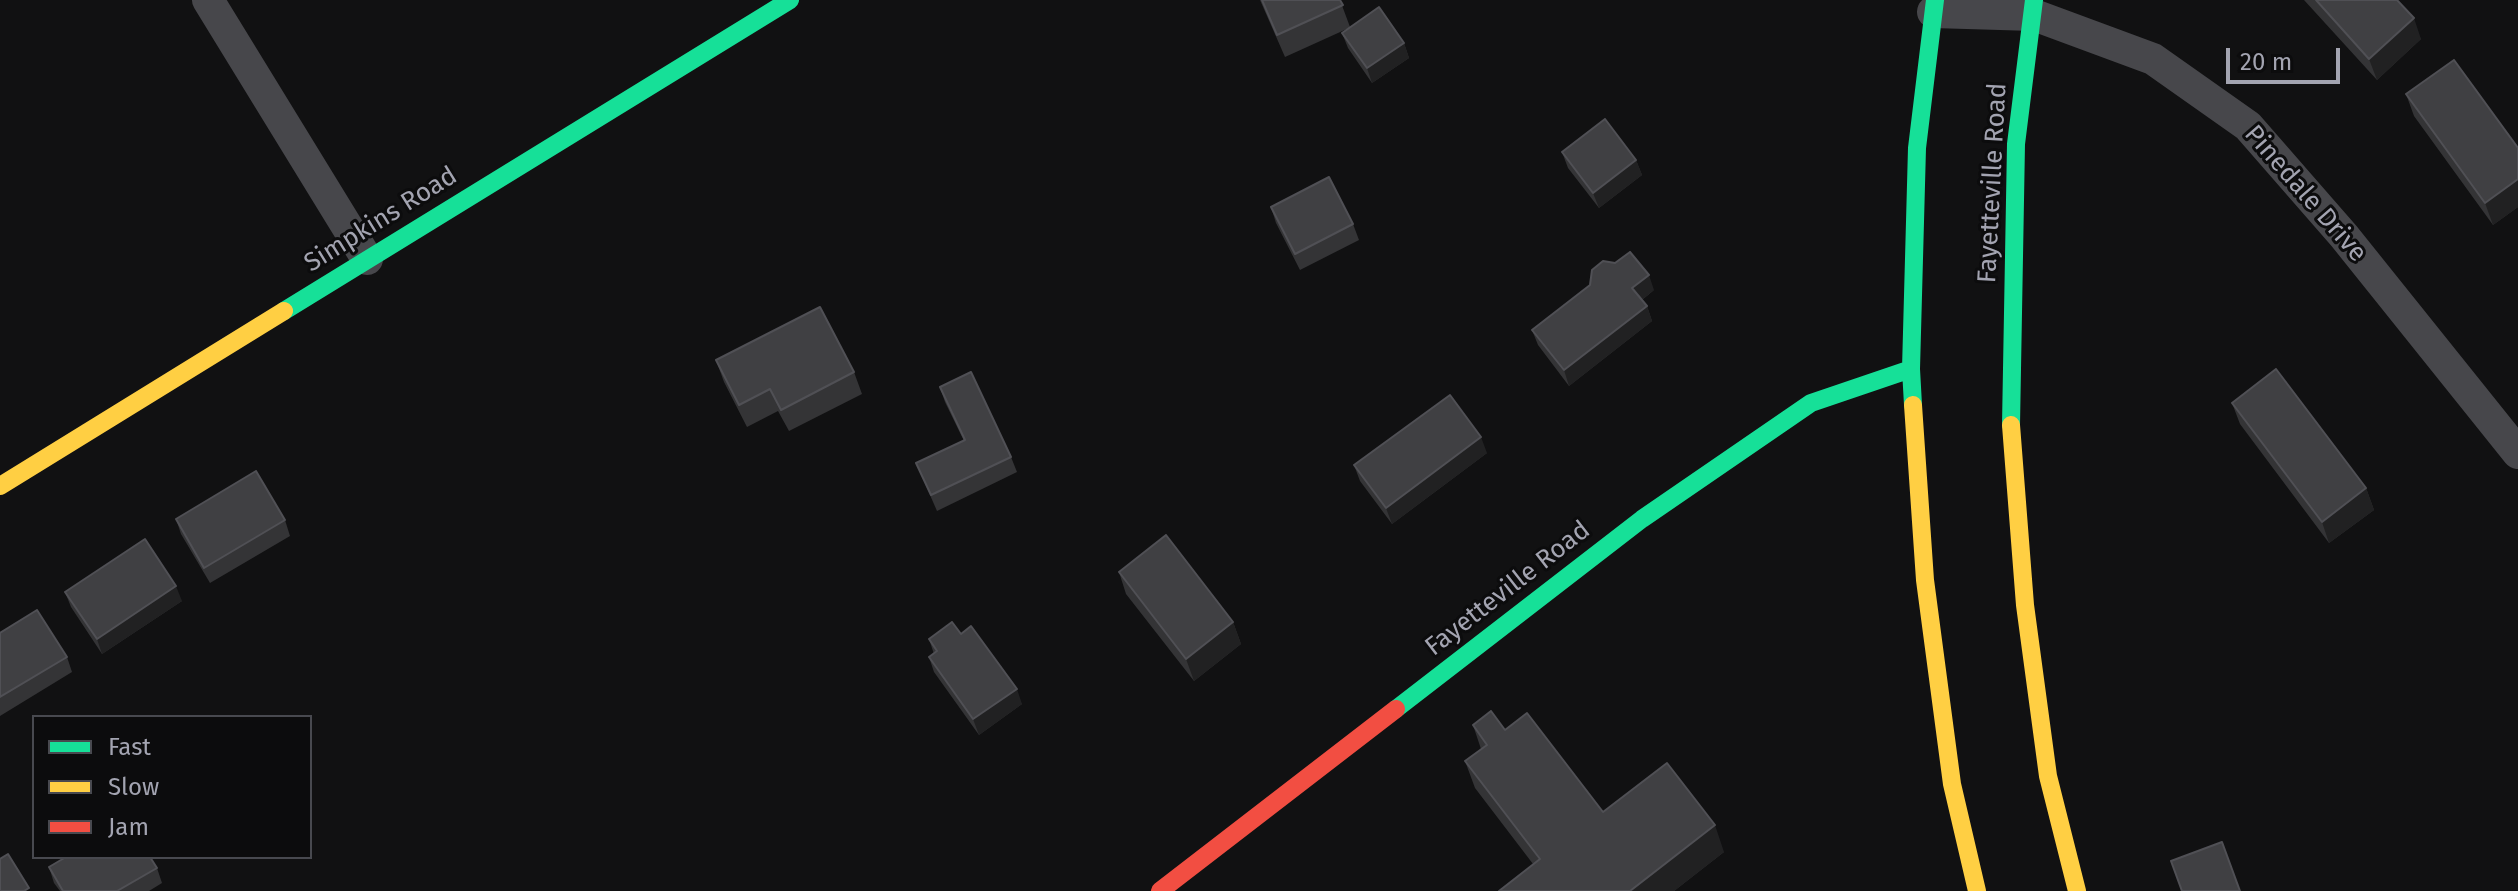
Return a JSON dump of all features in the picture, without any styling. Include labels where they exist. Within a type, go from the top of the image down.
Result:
[{"type":"main road","name":"Simpkins Road","points":[[0,486],[790,0]]},
{"type":"main road","points":[[1934,6],[1917,148],[1911,369],[1925,580],[1952,784],[1977,891]]},
{"type":"main road","name":"Fayetteville Road","points":[[2034,8],[2016,144],[2010,414],[2025,605],[2048,776],[2077,891]]},
{"type":"main road","name":"Fayetteville Road","points":[[1160,891],[1642,519],[1811,403],[1911,369]]},
{"type":"street","points":[[208,0],[367,259]]},
{"type":"street","name":"Pinedale Drive","points":[[1934,6],[2034,8],[2153,59],[2248,126],[2344,236],[2518,453]]},
{"type":"building","points":[[1262,0],[1340,0],[1343,5],[1277,35]]},
{"type":"building","points":[[2316,0],[2397,0],[2414,18],[2369,59]]},
{"type":"building","points":[[1379,7],[1404,43],[1367,68],[1342,33]]},
{"type":"building","points":[[2454,60],[2518,148],[2518,179],[2485,203],[2406,94]]},
{"type":"building","points":[[1605,119],[1636,160],[1593,193],[1562,152]]},
{"type":"building","points":[[1329,177],[1353,224],[1295,254],[1271,207]]},
{"type":"building","points":[[1630,252],[1649,275],[1632,288],[1647,306],[1564,370],[1532,330],[1590,285],[1592,270],[1603,261],[1615,263]]},
{"type":"building","points":[[820,307],[854,372],[781,410],[770,389],[739,405],[716,360]]},
{"type":"building","points":[[2276,369],[2366,488],[2322,522],[2232,403]]},
{"type":"building","points":[[971,372],[1011,457],[931,495],[916,463],[965,440],[940,387]]},
{"type":"building","points":[[1450,395],[1481,437],[1386,508],[1354,465]]},
{"type":"building","points":[[256,471],[285,520],[204,568],[176,519]]},
{"type":"building","points":[[1166,535],[1233,622],[1186,659],[1119,572]]},
{"type":"building","points":[[145,539],[176,586],[97,639],[65,592]]},
{"type":"building","points":[[37,610],[67,657],[0,697],[0,633]]},
{"type":"building","points":[[952,622],[961,634],[971,626],[1017,689],[973,719],[929,657],[937,651],[929,639]]},
{"type":"building","points":[[1491,711],[1505,730],[1527,713],[1603,812],[1667,763],[1715,825],[1630,891],[1499,891],[1540,859],[1465,761],[1487,745],[1473,725]]},
{"type":"building","points":[[2222,842],[2240,891],[2182,891],[2171,861]]},
{"type":"building","points":[[8,854],[29,888],[24,891],[0,891],[0,859]]},
{"type":"building","points":[[63,859],[151,859],[157,868],[117,891],[63,891],[49,867]]},
{"type":"traffic: fast","points":[[284,311],[790,0]]},
{"type":"traffic: fast","points":[[1913,405],[1911,369],[1917,148],[1935,0]]},
{"type":"traffic: fast","points":[[2011,425],[2016,144],[2034,0]]},
{"type":"traffic: fast","points":[[1396,709],[1642,519],[1811,403],[1911,369]]},
{"type":"traffic: slow","points":[[0,486],[284,311]]},
{"type":"traffic: slow","points":[[1913,405],[1925,580],[1952,784],[1977,891]]},
{"type":"traffic: slow","points":[[2011,425],[2025,605],[2048,776],[2077,891]]},
{"type":"traffic: jam","points":[[1160,891],[1396,709]]}]
